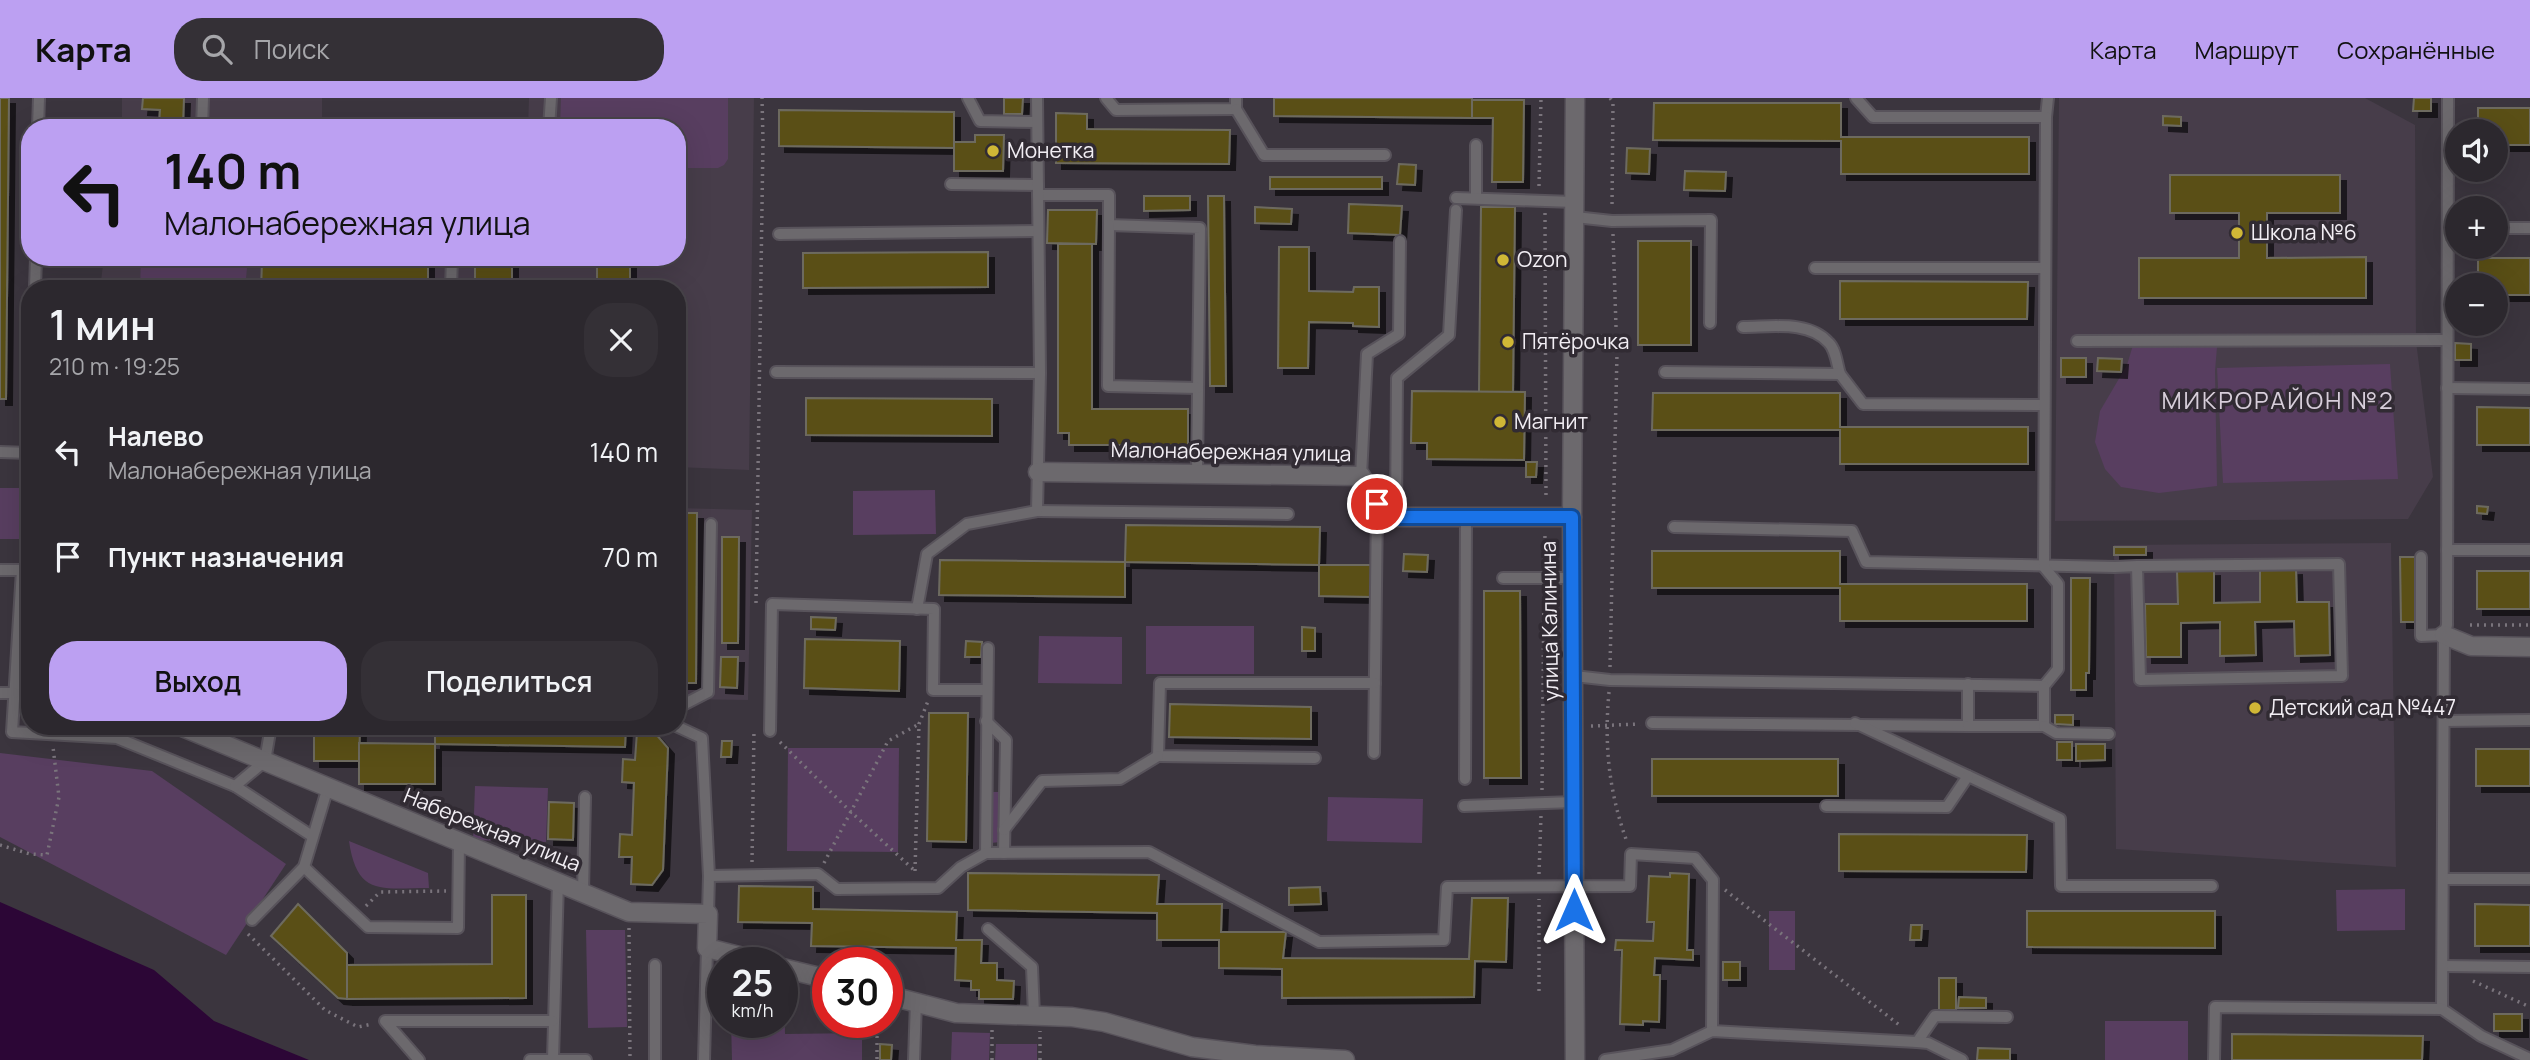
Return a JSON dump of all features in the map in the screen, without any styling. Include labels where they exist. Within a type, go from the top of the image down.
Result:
[{"type":"street","name":"улица Калинина","points":[[1575,98],[1572,517],[1575,1060]]},
{"type":"street","name":"Малонабережная улица","points":[[1038,472],[1361,476],[1377,504],[1396,517]]},
{"type":"street","points":[[1396,517],[1572,517]]},
{"type":"street","points":[[2446,630],[2471,646],[2530,647]]},
{"type":"street","name":"Набережная улица","points":[[202,735],[629,912],[708,914]]},
{"type":"street","points":[[708,914],[708,947]]},
{"type":"street","points":[[903,999],[956,1013],[1072,1017],[1104,1022],[1192,1047],[1255,1055],[1345,1060]]},
{"type":"lane","points":[[38,119],[39,98]]},
{"type":"lane","points":[[202,119],[203,98]]},
{"type":"lane","points":[[550,119],[551,98]]},
{"type":"lane","points":[[968,98],[980,121],[1037,122]]},
{"type":"lane","points":[[1037,98],[1040,373],[1037,511]]},
{"type":"lane","points":[[1106,98],[1116,110],[1236,103],[1264,155],[1385,155]]},
{"type":"lane","points":[[1856,98],[1873,117],[2046,117]]},
{"type":"lane","points":[[2044,726],[2044,686],[2058,669],[2058,584],[2044,567],[2044,268],[2048,98]]},
{"type":"lane","points":[[2448,98],[2451,196]]},
{"type":"lane","points":[[1476,145],[1476,197]]},
{"type":"lane","points":[[951,184],[1109,195],[1108,386],[1198,388]]},
{"type":"lane","points":[[1396,517],[1397,378],[1449,335],[1456,204],[1476,197],[1545,201],[1612,221],[1711,219],[1710,323]]},
{"type":"lane","points":[[1109,225],[1200,228],[1197,473]]},
{"type":"lane","points":[[2508,228],[2530,228]]},
{"type":"lane","points":[[779,234],[1038,231]]},
{"type":"lane","points":[[1361,476],[1367,354],[1399,334],[1400,241]]},
{"type":"lane","points":[[2442,1009],[2447,550],[2446,340],[2450,259]]},
{"type":"lane","points":[[1815,268],[2044,268]]},
{"type":"lane","points":[[1744,327],[1799,327],[1813,330],[1831,344],[1840,374],[1863,404],[2044,405]]},
{"type":"lane","points":[[2077,341],[2446,340]]},
{"type":"lane","points":[[1574,342],[1617,341]]},
{"type":"lane","points":[[776,372],[1040,373]]},
{"type":"lane","points":[[1665,372],[1840,374]]},
{"type":"lane","points":[[2447,388],[2530,389]]},
{"type":"lane","points":[[0,452],[21,453]]},
{"type":"lane","points":[[1374,753],[1377,504]]},
{"type":"lane","points":[[917,608],[927,554],[967,524],[1037,511],[1288,514]]},
{"type":"lane","points":[[1465,779],[1466,517]]},
{"type":"lane","points":[[686,703],[708,692],[711,524]]},
{"type":"lane","points":[[1674,527],[1852,530],[1866,562],[2044,567],[2137,566],[2339,564],[2342,676],[2140,680],[2137,566]]},
{"type":"lane","points":[[2447,550],[2530,550]]},
{"type":"lane","points":[[2421,557],[2421,636],[2446,630]]},
{"type":"lane","points":[[0,570],[21,570]]},
{"type":"lane","points":[[1503,578],[1572,578]]},
{"type":"lane","points":[[12,732],[21,588]]},
{"type":"lane","points":[[770,731],[772,604],[934,609],[933,690],[986,690]]},
{"type":"lane","points":[[986,853],[988,648]]},
{"type":"lane","points":[[1574,676],[1610,680],[2044,686]]},
{"type":"lane","points":[[1158,756],[1160,683],[1375,683]]},
{"type":"lane","points":[[1968,684],[1968,726]]},
{"type":"lane","points":[[0,693],[15,693]]},
{"type":"lane","points":[[986,720],[1006,740],[1004,853]]},
{"type":"lane","points":[[2444,721],[2530,720]]},
{"type":"lane","points":[[1652,723],[2044,726],[2056,733],[2109,734]]},
{"type":"lane","points":[[1855,723],[2060,819],[2061,886],[2212,886]]},
{"type":"lane","points":[[686,731],[702,738],[709,876],[708,914]]},
{"type":"lane","points":[[0,732],[21,733]]},
{"type":"lane","points":[[110,735],[235,786],[313,836]]},
{"type":"lane","points":[[235,786],[265,761],[269,735]]},
{"type":"lane","points":[[1004,830],[1042,781],[1120,779],[1158,756],[1315,758]]},
{"type":"lane","points":[[1826,806],[1947,807],[1968,776]]},
{"type":"lane","points":[[252,920],[304,867],[328,787]]},
{"type":"lane","points":[[583,892],[585,797]]},
{"type":"lane","points":[[1464,806],[1574,803]]},
{"type":"lane","points":[[304,867],[368,927],[458,928],[459,841]]},
{"type":"lane","points":[[709,876],[818,874],[837,889],[939,888],[961,867],[986,853],[1149,852],[1319,942],[1444,940],[1447,887],[1630,886],[1631,854],[1695,858],[1713,880],[1712,1031]]},
{"type":"lane","points":[[2443,879],[2530,879]]},
{"type":"lane","points":[[553,1059],[558,881]]},
{"type":"lane","points":[[988,929],[1032,967],[1037,1015]]},
{"type":"lane","points":[[655,965],[655,1060]]},
{"type":"lane","points":[[2443,966],[2530,967]]},
{"type":"lane","points":[[704,1060],[707,976]]},
{"type":"lane","points":[[914,1060],[916,1002]]},
{"type":"lane","points":[[2214,1060],[2215,1007],[2442,1009],[2481,1036],[2530,1059]]},
{"type":"lane","points":[[1917,1040],[1935,1016],[2007,1017]]},
{"type":"lane","points":[[385,1021],[553,1021]]},
{"type":"lane","points":[[385,1021],[419,1060]]},
{"type":"lane","points":[[1605,1060],[1675,1055],[1712,1031],[1917,1040],[1962,1060]]},
{"type":"lane","points":[[530,1060],[586,1060]]},
{"type":"path","points":[[756,612],[762,98]]},
{"type":"path","points":[[1539,991],[1546,517],[1545,201],[1539,191],[1541,98]]},
{"type":"path","points":[[1610,98],[1613,102],[1612,221],[1617,341],[1610,680],[1606,726],[1614,804],[1631,854]]},
{"type":"path","points":[[2446,630],[2530,625]]},
{"type":"path","points":[[914,888],[919,724],[933,690]]},
{"type":"path","points":[[752,875],[754,722]]},
{"type":"path","points":[[1543,725],[1606,726],[1652,723]]},
{"type":"path","points":[[818,874],[888,741],[919,724]]},
{"type":"path","points":[[770,731],[851,813],[915,871]]},
{"type":"path","points":[[0,845],[30,854],[47,855],[59,797],[52,735]]},
{"type":"path","points":[[1713,880],[1917,1040]]},
{"type":"path","points":[[356,917],[380,892],[459,890]]},
{"type":"path","points":[[629,912],[629,1060]]},
{"type":"path","points":[[252,920],[245,931],[326,1010],[358,1027],[385,1021]]},
{"type":"path","points":[[2472,981],[2530,1007]]},
{"type":"path","points":[[992,1060],[993,1014]]},
{"type":"path","points":[[1037,1015],[1040,1060]]},
{"type":"path","points":[[877,1038],[877,1060]]},
{"type":"shaded area","points":[[122,98],[322,98],[322,119],[122,119]]},
{"type":"shaded area","points":[[529,98],[754,98],[749,470],[686,467],[686,280],[101,280],[103,266],[686,266],[686,119],[528,119]]},
{"type":"shaded area","points":[[561,98],[728,98],[728,159],[718,168],[686,168],[686,119],[560,119]]},
{"type":"shaded area","name":"Школа №6","points":[[2059,98],[2365,98],[2415,125],[2416,341],[2433,477],[2408,519],[2055,521]]},
{"type":"shaded area","points":[[141,266],[247,266],[246,280],[140,280]]},
{"type":"shaded area","points":[[2133,345],[2217,347],[2217,486],[2159,493],[2121,487],[2105,469],[2095,442],[2100,411],[2127,365]]},
{"type":"shaded area","points":[[2390,364],[2398,479],[2223,483],[2217,368]]},
{"type":"shaded area","points":[[0,488],[21,488],[21,539],[0,539]]},
{"type":"shaded area","points":[[935,490],[936,534],[853,535],[853,491]]},
{"type":"shaded area","points":[[686,508],[752,510],[748,700],[686,699]]},
{"type":"shaded area","name":"Детский сад №447","points":[[2391,543],[2396,867],[2116,849],[2114,545]]},
{"type":"shaded area","points":[[1146,626],[1254,626],[1254,674],[1146,674]]},
{"type":"shaded area","points":[[1039,636],[1122,637],[1122,684],[1038,683]]},
{"type":"shaded area","points":[[788,748],[899,748],[898,852],[787,851]]},
{"type":"shaded area","points":[[0,753],[152,771],[286,864],[226,955],[0,837]]},
{"type":"shaded area","points":[[475,786],[548,788],[546,842],[473,840]]},
{"type":"shaded area","points":[[991,792],[1000,792],[1000,842],[991,843]]},
{"type":"shaded area","points":[[1328,797],[1423,799],[1422,843],[1327,841]]},
{"type":"shaded area","points":[[349,841],[428,873],[429,888],[398,889],[374,886],[358,872]]},
{"type":"shaded area","points":[[2405,889],[2405,930],[2337,931],[2336,890]]},
{"type":"shaded area","points":[[0,902],[154,970],[214,1021],[309,1060],[0,1060]]},
{"type":"shaded area","points":[[1769,911],[1795,911],[1795,970],[1769,970]]},
{"type":"shaded area","points":[[586,930],[625,930],[627,1027],[588,1028]]},
{"type":"shaded area","points":[[2105,1021],[2188,1021],[2188,1060],[2105,1060]]},
{"type":"shaded area","points":[[952,1032],[990,1033],[989,1060],[951,1060]]},
{"type":"shaded area","points":[[798,1034],[812,1034],[812,1038],[862,1038],[862,1060],[732,1060],[731,1038],[798,1038]]},
{"type":"shaded area","points":[[996,1044],[1037,1044],[1037,1060],[995,1060]]},
{"type":"building","points":[[0,98],[9,98],[6,399],[0,399]]},
{"type":"building","points":[[143,98],[184,98],[183,119],[159,119],[160,110],[142,109]]},
{"type":"building","points":[[1004,98],[1023,98],[1022,114],[1004,114]]},
{"type":"building","points":[[1274,98],[1472,98],[1472,118],[1274,116]]},
{"type":"building","points":[[2414,98],[2431,98],[2431,111],[2413,111]]},
{"type":"building","points":[[1472,100],[1524,100],[1523,182],[1492,182],[1493,118],[1472,118]]},
{"type":"building","points":[[1654,103],[1841,103],[1841,137],[2029,137],[2029,174],[1841,174],[1841,141],[1653,140]]},
{"type":"building","points":[[2478,108],[2530,108],[2530,145],[2508,145],[2508,119],[2478,119]]},
{"type":"building","points":[[779,110],[954,112],[954,148],[779,146]]},
{"type":"building","points":[[1056,113],[1087,114],[1087,129],[1230,130],[1229,164],[1056,163]]},
{"type":"building","points":[[2163,116],[2181,117],[2181,126],[2163,125]]},
{"type":"building","points":[[975,135],[1004,135],[1003,171],[954,171],[954,142],[975,142]]},
{"type":"building","points":[[1627,148],[1650,149],[1649,174],[1626,173]]},
{"type":"building","points":[[1399,164],[1416,165],[1415,185],[1397,184]]},
{"type":"building","points":[[1685,171],[1726,172],[1725,191],[1684,190]]},
{"type":"building","points":[[2170,175],[2340,175],[2340,213],[2267,213],[2267,258],[2366,257],[2366,298],[2139,298],[2139,258],[2239,258],[2239,213],[2170,213]]},
{"type":"building","points":[[1270,177],[1382,177],[1382,189],[1270,189]]},
{"type":"building","points":[[1144,196],[1190,196],[1190,210],[1144,211]]},
{"type":"building","points":[[1208,196],[1224,196],[1226,386],[1210,386]]},
{"type":"building","points":[[1349,204],[1402,206],[1400,235],[1348,233]]},
{"type":"building","points":[[1255,207],[1292,209],[1291,224],[1255,223]]},
{"type":"building","points":[[1481,207],[1515,207],[1513,392],[1479,392]]},
{"type":"building","points":[[1048,210],[1097,210],[1096,244],[1047,243]]},
{"type":"building","points":[[1638,241],[1691,241],[1691,345],[1638,345]]},
{"type":"building","points":[[1058,244],[1092,244],[1092,409],[1188,409],[1188,445],[1069,445],[1069,433],[1058,433]]},
{"type":"building","points":[[1279,247],[1309,247],[1309,291],[1353,292],[1354,287],[1379,287],[1379,327],[1353,326],[1353,323],[1309,322],[1308,368],[1278,368]]},
{"type":"building","points":[[988,252],[988,287],[803,288],[803,253]]},
{"type":"building","points":[[2530,258],[2530,295],[2508,295],[2508,273],[2478,273],[2478,259]]},
{"type":"building","points":[[262,266],[428,266],[428,280],[261,280]]},
{"type":"building","points":[[475,266],[512,266],[512,280],[475,280]]},
{"type":"building","points":[[597,266],[630,266],[630,280],[597,280]]},
{"type":"building","points":[[1840,281],[2028,282],[2027,319],[1840,319]]},
{"type":"building","points":[[2455,343],[2471,344],[2471,360],[2455,360]]},
{"type":"building","points":[[2061,358],[2086,358],[2086,377],[2061,377]]},
{"type":"building","points":[[2098,358],[2122,359],[2121,372],[2097,371]]},
{"type":"building","points":[[1412,391],[1525,392],[1524,460],[1427,459],[1427,443],[1411,443]]},
{"type":"building","points":[[1653,393],[1840,393],[1840,427],[2028,427],[2028,464],[1840,464],[1840,430],[1652,430]]},
{"type":"building","points":[[806,398],[992,399],[992,436],[806,435]]},
{"type":"building","points":[[2477,407],[2530,408],[2530,445],[2477,445]]},
{"type":"building","points":[[1526,462],[1537,462],[1536,477],[1526,477]]},
{"type":"building","points":[[2477,506],[2488,507],[2487,514],[2477,513]]},
{"type":"building","points":[[686,513],[697,513],[696,683],[686,683]]},
{"type":"building","points":[[1126,525],[1320,527],[1319,565],[1125,562]]},
{"type":"building","points":[[722,537],[739,537],[738,643],[722,643]]},
{"type":"building","points":[[2114,547],[2146,547],[2146,555],[2114,555]]},
{"type":"building","points":[[1652,551],[1840,551],[1840,584],[2027,584],[2027,621],[1840,621],[1840,588],[1652,588]]},
{"type":"building","points":[[1404,554],[1428,555],[1427,572],[1403,571]]},
{"type":"building","points":[[2400,557],[2415,557],[2416,622],[2401,622]]},
{"type":"building","points":[[940,560],[1125,562],[1125,597],[939,595]]},
{"type":"building","points":[[1319,565],[1372,565],[1371,597],[1319,596]]},
{"type":"building","points":[[2296,569],[2297,602],[2329,602],[2330,655],[2295,656],[2294,621],[2255,622],[2256,655],[2220,656],[2220,622],[2181,623],[2181,657],[2146,657],[2145,604],[2178,604],[2177,571],[2214,570],[2214,603],[2260,602],[2260,570]]},
{"type":"building","points":[[2477,571],[2530,571],[2530,609],[2477,609]]},
{"type":"building","points":[[2071,578],[2090,578],[2089,673],[2086,673],[2086,690],[2071,690]]},
{"type":"building","points":[[1484,591],[1520,591],[1521,778],[1484,778]]},
{"type":"building","points":[[811,617],[836,618],[835,630],[811,629]]},
{"type":"building","points":[[1302,627],[1315,628],[1315,651],[1302,651]]},
{"type":"building","points":[[805,639],[900,641],[899,691],[804,688]]},
{"type":"building","points":[[966,641],[982,642],[981,657],[965,657]]},
{"type":"building","points":[[721,657],[738,657],[737,688],[720,687]]},
{"type":"building","points":[[1170,704],[1311,707],[1311,739],[1169,737]]},
{"type":"building","points":[[929,713],[968,713],[966,842],[927,841]]},
{"type":"building","points":[[2055,715],[2073,715],[2073,725],[2055,724]]},
{"type":"building","points":[[314,735],[360,735],[359,761],[314,761]]},
{"type":"building","points":[[435,735],[626,735],[625,747],[435,744]]},
{"type":"building","points":[[637,735],[657,735],[668,748],[663,870],[652,885],[631,884],[632,857],[619,857],[620,834],[632,835],[634,783],[622,782],[623,759],[635,760]]},
{"type":"building","points":[[722,741],[732,741],[731,757],[721,757]]},
{"type":"building","points":[[2057,742],[2072,742],[2072,760],[2057,760]]},
{"type":"building","points":[[359,743],[435,744],[435,784],[359,784]]},
{"type":"building","points":[[2076,744],[2105,744],[2105,760],[2076,761]]},
{"type":"building","points":[[2476,749],[2530,749],[2530,786],[2476,786]]},
{"type":"building","points":[[1652,759],[1838,759],[1838,796],[1652,796]]},
{"type":"building","points":[[549,802],[574,803],[573,840],[548,839]]},
{"type":"building","points":[[1839,834],[2027,835],[2026,872],[1839,871]]},
{"type":"building","points":[[968,873],[1159,875],[1157,904],[1222,904],[1221,932],[1286,932],[1283,958],[1469,959],[1472,898],[1508,898],[1506,962],[1475,961],[1474,997],[1282,998],[1282,969],[1219,968],[1219,940],[1157,940],[1157,913],[968,910]]},
{"type":"building","points":[[1670,873],[1689,874],[1687,950],[1693,950],[1693,960],[1655,958],[1654,975],[1660,975],[1659,1022],[1643,1021],[1643,1025],[1620,1024],[1622,950],[1615,950],[1616,940],[1653,941],[1654,922],[1647,922],[1649,876],[1670,877]]},
{"type":"building","points":[[739,886],[813,887],[813,909],[957,912],[956,940],[982,940],[981,963],[997,963],[997,980],[1014,981],[1013,999],[979,999],[979,990],[971,990],[971,981],[955,980],[956,948],[811,946],[812,923],[738,922]]},
{"type":"building","points":[[1320,887],[1321,904],[1289,905],[1289,888]]},
{"type":"building","points":[[492,895],[526,895],[526,998],[347,999],[347,965],[492,964]]},
{"type":"building","points":[[298,904],[347,953],[347,999],[338,998],[271,936]]},
{"type":"building","points":[[2475,904],[2530,905],[2530,946],[2475,946]]},
{"type":"building","points":[[2027,911],[2215,911],[2215,948],[2027,947]]},
{"type":"building","points":[[1911,925],[1922,925],[1921,940],[1910,940]]},
{"type":"building","points":[[1723,962],[1740,962],[1740,980],[1723,980]]},
{"type":"building","points":[[1939,978],[1956,978],[1956,1010],[1939,1010]]},
{"type":"building","points":[[1959,997],[1986,998],[1986,1008],[1958,1008]]},
{"type":"building","points":[[2494,1014],[2522,1014],[2522,1031],[2494,1031]]},
{"type":"building","points":[[2232,1034],[2423,1036],[2422,1060],[2232,1060]]},
{"type":"building","points":[[880,1044],[892,1045],[891,1060],[880,1060]]},
{"type":"building","points":[[1978,1048],[2010,1049],[2010,1060],[1977,1060]]},
{"type":"place","name":"Монетка","points":[[993,151]]},
{"type":"place","name":"Школа №6","points":[[2237,233]]},
{"type":"place","name":"Ozon","points":[[1503,260]]},
{"type":"place","name":"Пятёрочка","points":[[1508,342]]},
{"type":"place","name":"Магнит","points":[[1500,422]]},
{"type":"place","name":"Детский сад №447","points":[[2255,708]]},
{"type":"district","name":"МИКРОРАЙОН №2","points":[[2278,401]]},
{"type":"route","points":[[1377,504],[1396,517],[1572,517],[1574,910]]}]
